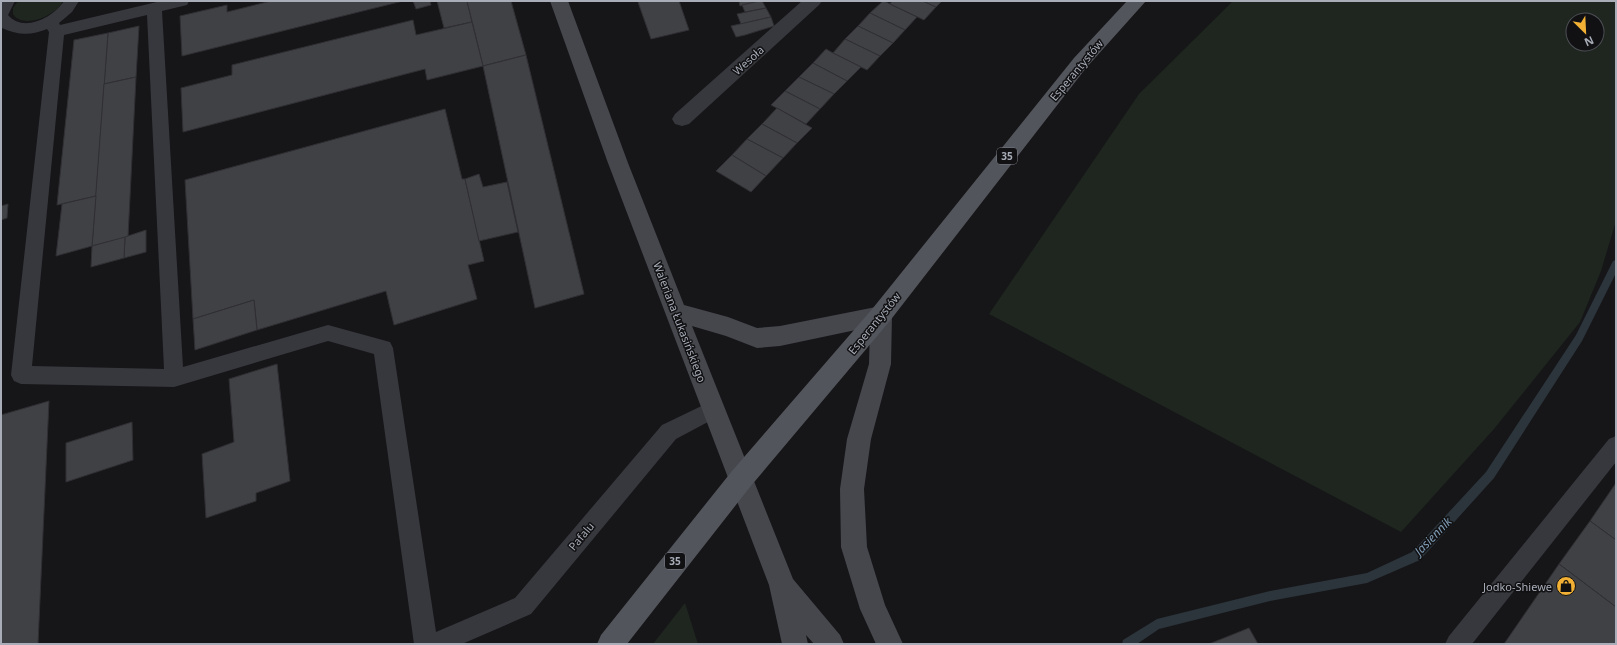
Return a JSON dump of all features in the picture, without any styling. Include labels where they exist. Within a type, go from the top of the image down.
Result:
[{"type":"main road","name":"Esperantystów","points":[[610,644],[741,479],[881,314],[1080,63],[1137,1]]},
{"type":"street","name":"Waleriana Łukasińskiego","points":[[559,1],[618,163],[782,585],[795,644]]},
{"type":"street","name":"Wesoła","points":[[682,119],[813,1]]},
{"type":"street","points":[[676,312],[728,327],[757,338],[780,336],[881,314],[880,364],[859,438],[852,489],[854,547],[872,609],[890,644]]},
{"type":"street","points":[[782,585],[831,644]]},
{"type":"lane","points":[[8,1],[3,8],[2,20],[11,27],[23,29],[53,26],[154,8],[182,1]]},
{"type":"lane","points":[[72,1],[69,7],[53,26],[21,375],[174,378],[328,333],[383,348],[426,644]]},
{"type":"lane","points":[[154,8],[174,378]]},
{"type":"lane","name":"Pafalu","points":[[435,644],[523,606],[669,432],[714,408]]},
{"type":"lane","points":[[1457,644],[1616,446]]},
{"type":"shaded area","points":[[18,1],[63,1],[54,11],[40,19],[24,21],[18,19],[13,14],[13,8]]},
{"type":"shaded area","points":[[1233,1],[1616,1],[1616,221],[1601,271],[1580,322],[1494,429],[1401,532],[989,314],[1139,94]]},
{"type":"shaded area","points":[[685,603],[698,644],[653,644]]},
{"type":"building","points":[[271,1],[403,1],[182,56],[180,16],[227,5],[227,12]]},
{"type":"building","points":[[413,1],[430,1],[431,5],[416,9]]},
{"type":"building","points":[[437,1],[467,1],[472,22],[444,28]]},
{"type":"building","points":[[467,1],[511,1],[526,55],[483,66]]},
{"type":"building","points":[[679,1],[689,30],[651,39],[638,2]]},
{"type":"building","points":[[739,1],[759,1],[740,6]]},
{"type":"building","points":[[762,1],[766,8],[745,12],[742,5]]},
{"type":"building","points":[[883,1],[917,17],[905,30],[870,13]]},
{"type":"building","points":[[892,1],[923,1],[936,7],[924,20],[890,4]]},
{"type":"building","points":[[923,1],[942,1],[936,7]]},
{"type":"building","points":[[766,8],[771,17],[741,24],[737,14]]},
{"type":"building","points":[[870,13],[905,30],[893,43],[858,26]]},
{"type":"building","points":[[771,17],[774,26],[745,35],[736,37],[731,26]]},
{"type":"building","points":[[413,20],[416,35],[472,22],[483,66],[427,80],[425,69],[183,132],[181,88],[232,75],[232,65]]},
{"type":"building","points":[[139,26],[136,77],[104,84],[108,33]]},
{"type":"building","points":[[858,26],[893,43],[880,56],[845,39]]},
{"type":"building","points":[[108,33],[96,196],[57,205],[74,40]]},
{"type":"building","points":[[845,39],[880,56],[867,70],[833,53]]},
{"type":"building","points":[[826,49],[861,67],[847,81],[813,63]]},
{"type":"building","points":[[526,55],[584,294],[535,308],[483,66]]},
{"type":"building","points":[[813,63],[847,81],[834,94],[799,77]]},
{"type":"building","points":[[136,77],[128,237],[92,246],[104,84]]},
{"type":"building","points":[[799,77],[834,94],[820,109],[785,91]]},
{"type":"building","points":[[785,91],[820,109],[806,124],[771,105]]},
{"type":"building","points":[[777,108],[812,128],[797,143],[762,124]]},
{"type":"building","points":[[445,109],[462,179],[465,179],[484,261],[468,265],[477,299],[394,325],[386,291],[257,330],[254,300],[193,319],[185,180]]},
{"type":"building","points":[[762,124],[797,143],[783,158],[747,139]]},
{"type":"building","points":[[747,139],[783,158],[766,176],[732,155]]},
{"type":"building","points":[[732,155],[766,176],[751,192],[716,171]]},
{"type":"building","points":[[479,174],[483,187],[507,182],[518,232],[479,241],[465,179]]},
{"type":"building","points":[[96,196],[92,246],[56,256],[62,204]]},
{"type":"building","points":[[8,204],[7,218],[1,220],[1,206]]},
{"type":"building","points":[[146,230],[146,252],[124,258],[125,237]]},
{"type":"building","points":[[125,237],[124,258],[91,267],[92,246]]},
{"type":"building","points":[[254,300],[257,330],[195,350],[193,319]]},
{"type":"building","points":[[277,364],[290,481],[256,493],[256,501],[206,518],[202,454],[234,442],[229,379]]},
{"type":"building","points":[[49,401],[38,644],[1,644],[1,415]]},
{"type":"building","points":[[132,422],[133,460],[66,482],[66,443]]},
{"type":"building","points":[[1616,483],[1616,540],[1590,521]]},
{"type":"building","points":[[1590,521],[1616,540],[1616,607],[1559,564]]},
{"type":"building","name":"Jodko-Shiewe","points":[[1559,564],[1616,607],[1616,644],[1504,644]]},
{"type":"building","points":[[1249,628],[1258,644],[1209,644]]},
{"type":"waterway","name":"Jasiennik","points":[[1127,644],[1157,624],[1270,596],[1367,578],[1416,556],[1490,475],[1579,338],[1616,264]]},
{"type":"place","name":"Jodko-Shiewe","points":[[1566,586]]}]
